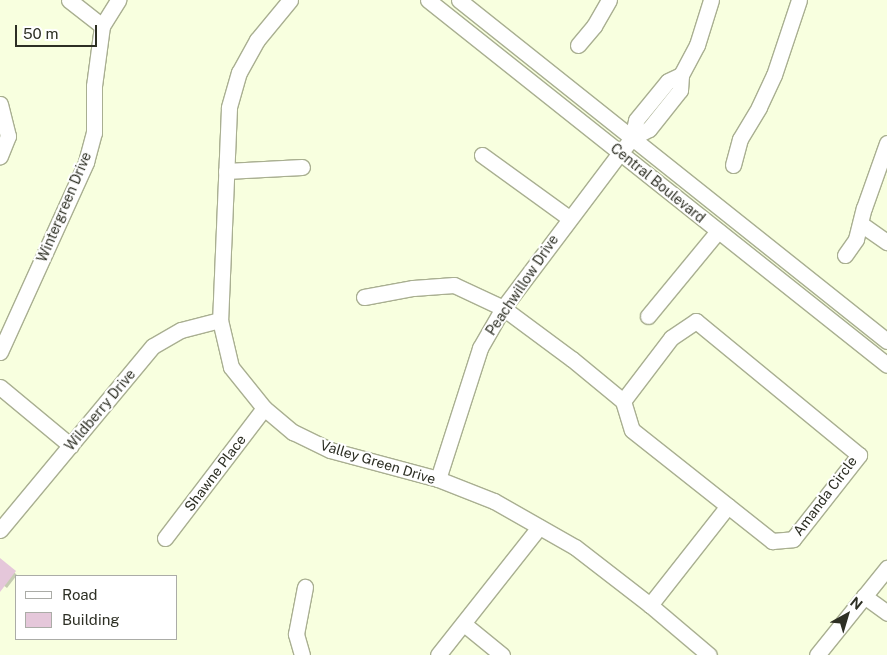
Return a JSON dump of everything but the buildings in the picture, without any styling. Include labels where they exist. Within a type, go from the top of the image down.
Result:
[{"type":"street","points":[[69,0],[102,26]]},
{"type":"street","name":"Wintergreen Drive","points":[[0,352],[86,162],[94,133],[94,86],[102,26],[118,0]]},
{"type":"street","name":"Central Boulevard","points":[[428,0],[887,365]]},
{"type":"street","name":"Central Boulevard","points":[[459,0],[887,341]]},
{"type":"street","points":[[578,45],[594,26],[609,0]]},
{"type":"street","name":"Peachwillow Drive","points":[[438,480],[480,348],[503,308],[569,218],[632,138],[636,120],[668,81],[681,75],[696,45],[710,0]]},
{"type":"street","points":[[733,164],[740,139],[760,107],[774,75],[798,0]]},
{"type":"street","name":"Valley Green Drive","points":[[288,1],[257,40],[239,72],[229,108],[220,320],[231,367],[264,408],[293,432],[330,450],[438,480],[494,501],[575,547],[650,605],[709,655]]},
{"type":"street","points":[[0,104],[8,136],[0,156]]},
{"type":"street","points":[[845,255],[856,239],[864,208],[887,143]]},
{"type":"street","points":[[482,155],[569,218]]},
{"type":"street","points":[[226,171],[302,167]]},
{"type":"street","points":[[861,224],[887,242]]},
{"type":"street","points":[[648,316],[718,231]]},
{"type":"street","points":[[364,297],[413,288],[454,285],[503,308],[572,359],[622,401]]},
{"type":"street","name":"Wildberry Drive","points":[[0,530],[154,346],[181,330],[220,320]]},
{"type":"street","name":"Amanda Circle","points":[[696,320],[859,455],[792,539],[772,541],[632,430],[622,401],[671,338],[696,320]]},
{"type":"street","points":[[0,387],[71,446]]},
{"type":"street","name":"Shawne Place","points":[[165,538],[264,408]]},
{"type":"street","points":[[650,605],[728,506]]},
{"type":"street","points":[[438,655],[539,527]]},
{"type":"street","points":[[817,655],[887,568]]},
{"type":"street","points":[[302,655],[296,634],[305,587]]},
{"type":"street","points":[[864,596],[887,613]]},
{"type":"street","points":[[464,624],[502,655]]}]
